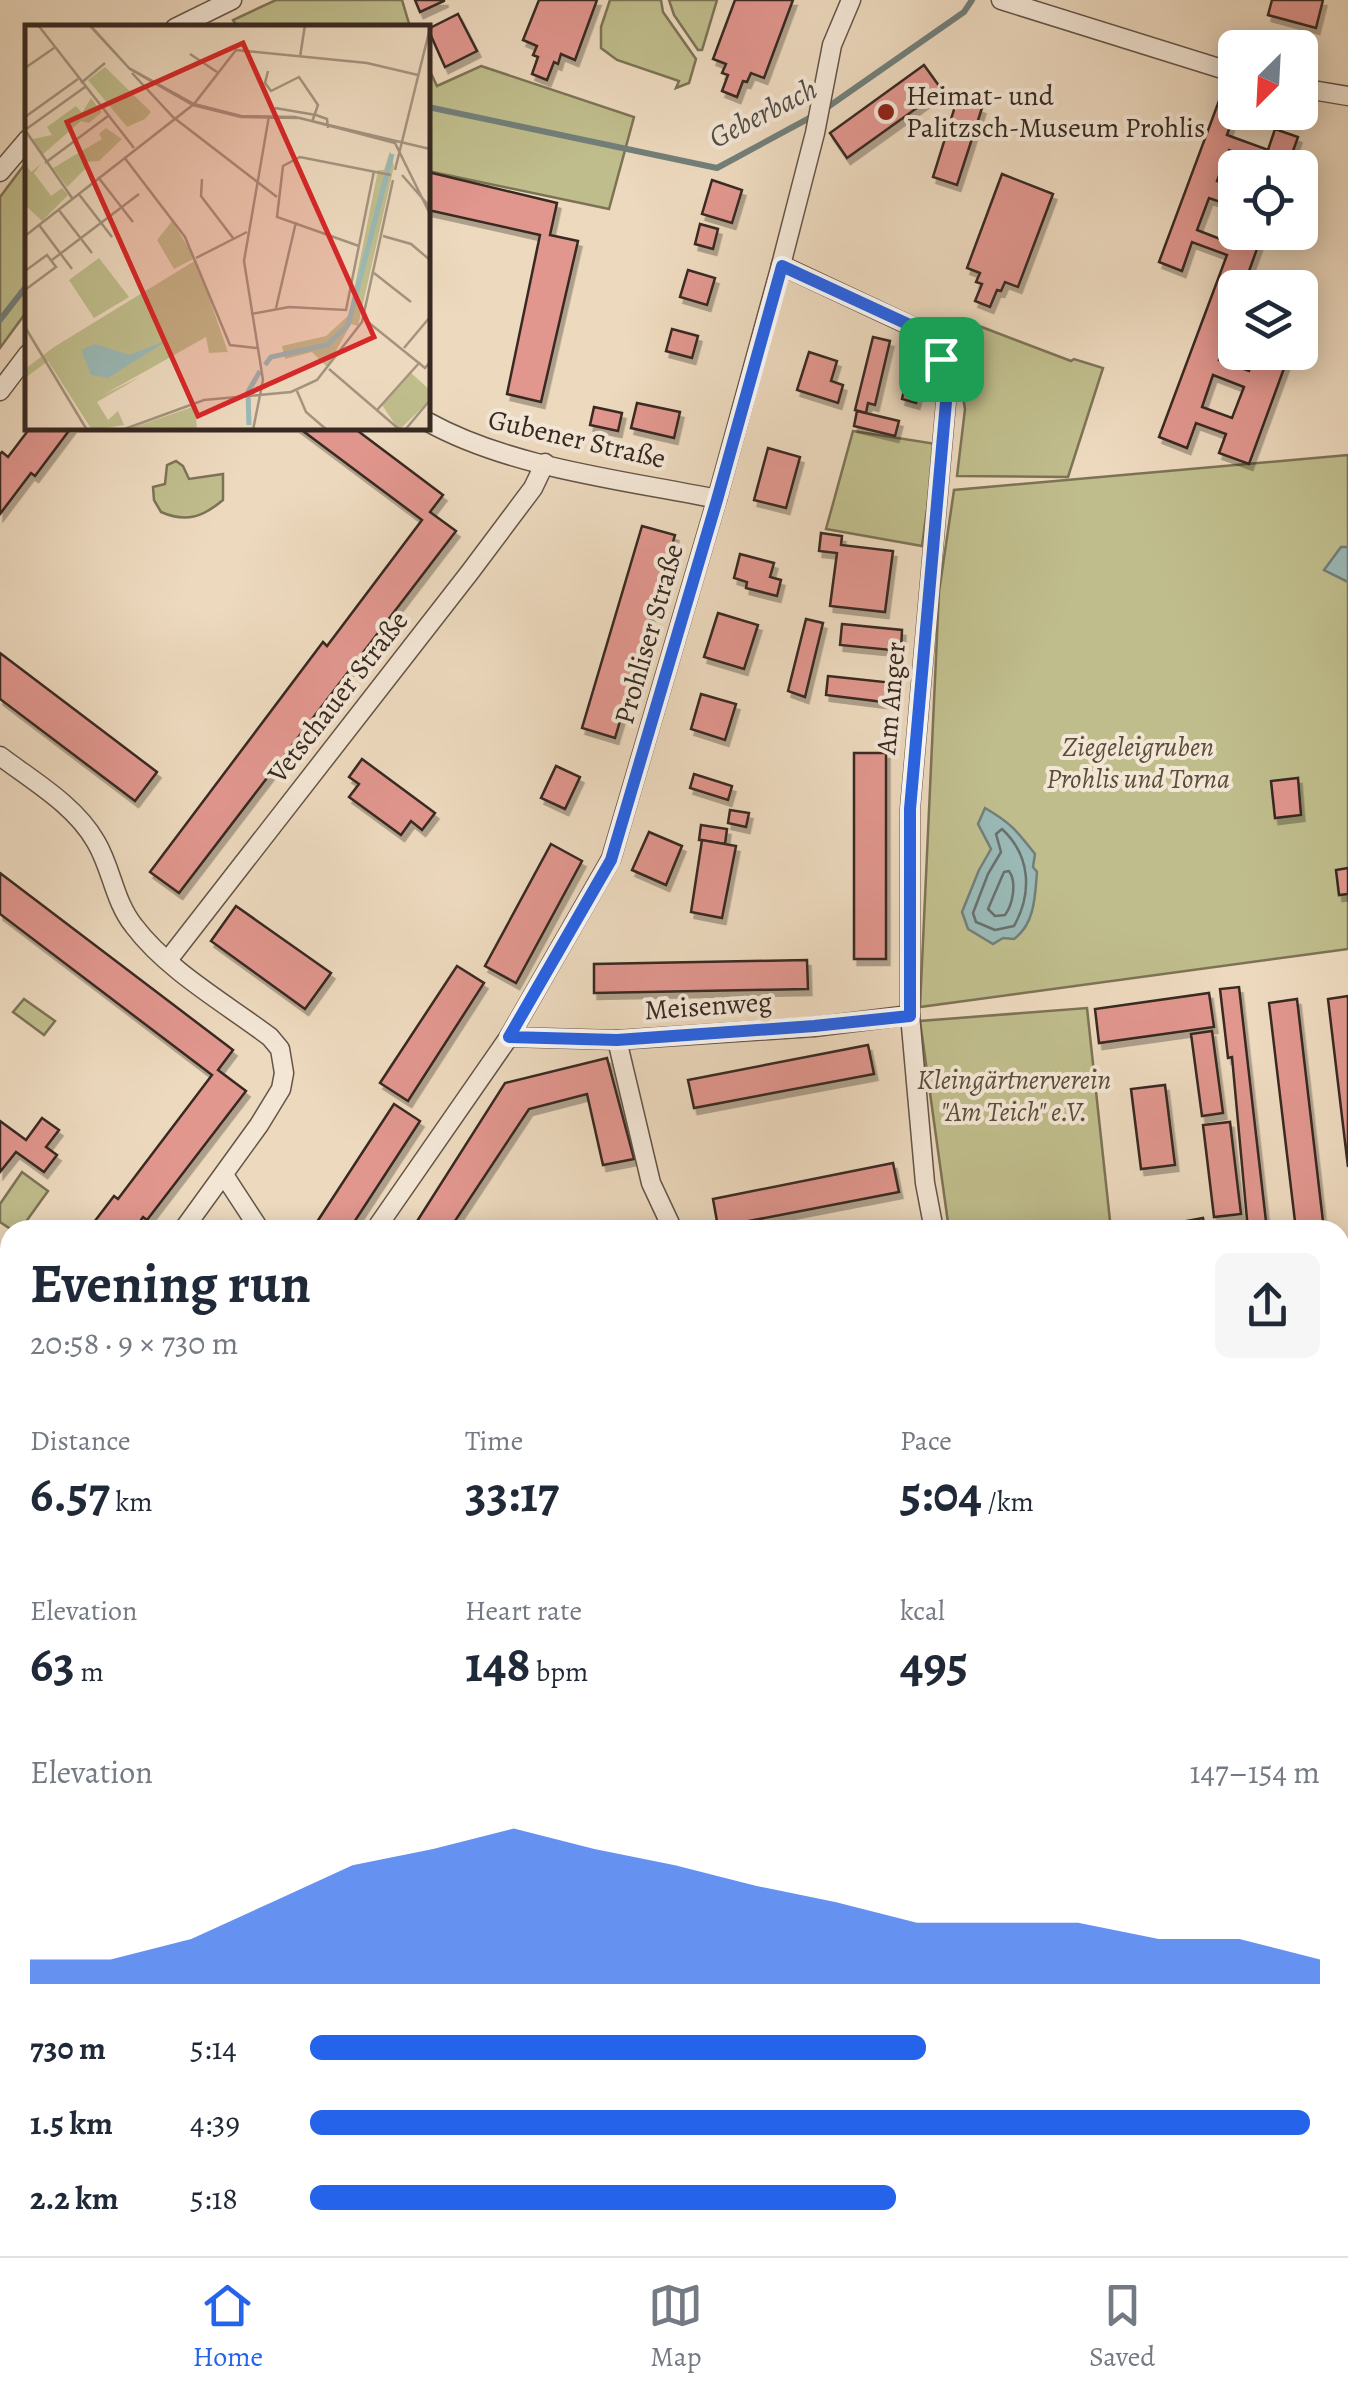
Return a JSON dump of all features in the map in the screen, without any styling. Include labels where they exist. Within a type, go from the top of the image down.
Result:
[{"type":"street","points":[[180,25],[232,0]]},
{"type":"street","name":"Prohliser Straße","points":[[382,1220],[509,1037],[611,860],[782,266],[832,45],[851,0]]},
{"type":"street","points":[[1001,0],[1218,68]]},
{"type":"street","points":[[1318,91],[1348,96]]},
{"type":"street","points":[[0,140],[14,154]]},
{"type":"street","points":[[0,172],[25,141]]},
{"type":"street","name":"Am Anger","points":[[782,266],[914,327],[941,359],[946,402],[910,809],[910,1016],[925,1183],[932,1220]]},
{"type":"street","points":[[0,392],[25,358]]},
{"type":"street","name":"Gubener Straße","points":[[430,423],[460,438],[546,463],[717,500]]},
{"type":"street","name":"Vetschauer Straße","points":[[168,960],[534,488],[546,463]]},
{"type":"street","points":[[0,756],[82,821],[96,842],[130,922],[168,960],[270,1037],[280,1049],[284,1073],[281,1089],[190,1220]]},
{"type":"street","name":"Meisenweg","points":[[509,1037],[617,1040],[910,1016]]},
{"type":"street","points":[[617,1040],[651,1183],[668,1220]]},
{"type":"street","points":[[224,1175],[253,1220]]},
{"type":"green space","points":[[276,0],[402,0],[409,25],[236,25],[233,20]]},
{"type":"green space","points":[[610,0],[661,0],[663,12],[696,59],[689,83],[676,88],[679,81],[617,60],[601,48],[601,27]]},
{"type":"green space","points":[[669,0],[717,0],[702,50],[698,50],[674,15]]},
{"type":"green space","points":[[481,66],[634,117],[609,209],[430,171],[430,71],[437,86]]},
{"type":"green space","points":[[25,164],[25,314],[0,348],[0,197]]},
{"type":"green space","points":[[979,326],[1071,361],[1103,368],[1068,477],[957,476],[965,409],[956,356],[970,348]]},
{"type":"green space","points":[[853,431],[936,444],[922,546],[826,529]]},
{"type":"green space","name":"Ziegeleigruben Prohlis und Torna","points":[[1348,455],[1348,949],[920,1007],[939,592],[954,490]]},
{"type":"green space","points":[[176,461],[189,479],[223,474],[223,500],[194,516],[161,512],[154,500],[153,487],[165,484],[167,465]]},
{"type":"green space","points":[[24,999],[55,1021],[44,1035],[13,1012]]},
{"type":"green space","name":"Kleingärtnerverein \"Am Teich\" e.V.","points":[[1087,1008],[1110,1220],[948,1220],[920,1021]]},
{"type":"green space","points":[[22,1172],[48,1191],[27,1220],[0,1220],[0,1204]]},
{"type":"water","points":[[1341,547],[1348,547],[1348,582],[1324,570]]},
{"type":"water","points":[[985,808],[1023,839],[1035,854],[1033,867],[1037,872],[1033,909],[1026,926],[1014,939],[1003,938],[993,944],[968,929],[962,912],[991,849],[978,824]]},
{"type":"building","points":[[415,0],[444,0],[444,1],[420,12]]},
{"type":"building","points":[[539,0],[597,0],[575,60],[561,54],[547,80],[532,74],[537,46],[523,40]]},
{"type":"building","points":[[735,0],[793,0],[764,78],[751,73],[737,97],[722,91],[728,75],[722,73],[726,64],[713,59]]},
{"type":"building","points":[[1272,0],[1323,0],[1316,28],[1268,15]]},
{"type":"building","points":[[458,14],[477,51],[445,67],[430,28]]},
{"type":"building","name":"Heimat- und Palitzsch-Museum Prohlis","points":[[924,65],[942,90],[847,158],[830,133]]},
{"type":"building","points":[[957,100],[982,108],[957,185],[933,177]]},
{"type":"building","points":[[1218,103],[1218,130],[1229,130],[1227,135],[1268,150],[1218,150],[1218,201],[1209,198],[1197,230],[1218,238],[1218,250],[1257,250],[1249,270],[1221,270],[1227,255],[1192,242],[1182,271],[1159,262]]},
{"type":"building","points":[[1275,130],[1298,137],[1293,150],[1268,150]]},
{"type":"building","points":[[430,172],[557,203],[550,235],[578,241],[541,402],[507,394],[540,235],[430,210]]},
{"type":"building","points":[[1002,174],[1053,194],[1018,287],[1005,282],[990,307],[975,301],[982,284],[976,282],[980,273],[967,268]]},
{"type":"building","points":[[712,180],[742,190],[732,223],[702,214]]},
{"type":"building","points":[[700,224],[718,229],[713,249],[695,244]]},
{"type":"building","points":[[688,270],[715,278],[707,305],[680,297]]},
{"type":"building","points":[[1218,279],[1218,370],[1283,370],[1249,464],[1219,453],[1226,434],[1196,423],[1187,448],[1159,437]],"holes":[[[1213,375],[1244,387],[1232,418],[1202,407]]]},
{"type":"building","points":[[672,329],[698,336],[692,358],[666,351]]},
{"type":"building","points":[[873,337],[890,341],[875,405],[868,403],[866,413],[855,410]]},
{"type":"building","points":[[809,352],[837,361],[831,381],[843,385],[838,403],[797,390]]},
{"type":"building","points":[[909,369],[923,373],[916,403],[902,399]]},
{"type":"building","points":[[637,403],[680,412],[674,438],[631,428]]},
{"type":"building","points":[[594,407],[622,413],[618,431],[590,425]]},
{"type":"building","points":[[857,411],[899,421],[895,436],[854,426]]},
{"type":"building","points":[[28,430],[70,430],[0,514],[0,454],[8,457]]},
{"type":"building","points":[[302,430],[357,430],[443,495],[430,512],[456,531],[179,893],[150,872],[323,642],[327,646],[422,520]]},
{"type":"building","points":[[768,448],[800,457],[786,508],[754,500]]},
{"type":"building","points":[[642,526],[675,535],[615,738],[582,728]]},
{"type":"building","points":[[821,533],[842,536],[841,545],[893,551],[885,612],[830,606],[837,553],[819,551]]},
{"type":"building","points":[[740,554],[774,563],[770,577],[781,580],[777,596],[746,588],[747,582],[734,578]]},
{"type":"building","points":[[718,613],[758,625],[744,669],[704,657]]},
{"type":"building","points":[[806,619],[823,623],[805,697],[788,691]]},
{"type":"building","points":[[842,624],[902,630],[901,651],[840,645]]},
{"type":"building","points":[[0,653],[157,772],[135,801],[0,699]]},
{"type":"building","points":[[828,676],[894,683],[892,703],[826,695]]},
{"type":"building","points":[[701,694],[736,704],[725,740],[691,729]]},
{"type":"building","points":[[854,753],[886,753],[886,959],[854,959]]},
{"type":"building","points":[[362,759],[435,813],[422,830],[411,821],[401,835],[349,797],[359,784],[349,777]]},
{"type":"building","points":[[556,766],[580,777],[565,809],[541,798]]},
{"type":"building","points":[[694,774],[732,786],[728,800],[690,788]]},
{"type":"building","points":[[1298,778],[1301,815],[1275,818],[1271,781]]},
{"type":"building","points":[[730,810],[749,813],[746,827],[728,823]]},
{"type":"building","points":[[701,825],[727,829],[725,844],[699,840]]},
{"type":"building","points":[[649,832],[682,846],[666,885],[632,870]]},
{"type":"building","points":[[702,840],[736,846],[722,918],[691,912]]},
{"type":"building","points":[[551,844],[582,861],[516,983],[485,966]]},
{"type":"building","points":[[1348,868],[1348,894],[1339,895],[1336,870]]},
{"type":"building","points":[[0,873],[233,1050],[218,1070],[246,1091],[147,1220],[96,1220],[114,1196],[118,1199],[212,1075],[0,914]]},
{"type":"building","points":[[236,906],[331,973],[305,1009],[211,941]]},
{"type":"building","points":[[807,960],[808,989],[594,993],[594,964]]},
{"type":"building","points":[[457,966],[484,983],[408,1101],[380,1083]]},
{"type":"building","points":[[1239,987],[1266,1220],[1247,1220],[1232,1057],[1228,1058],[1220,989]]},
{"type":"building","points":[[1209,993],[1214,1027],[1099,1043],[1095,1009]]},
{"type":"building","points":[[1348,996],[1348,1167],[1328,999]]},
{"type":"building","points":[[1297,999],[1323,1220],[1295,1220],[1269,1003]]},
{"type":"building","points":[[1212,1031],[1223,1113],[1202,1116],[1191,1034]]},
{"type":"building","points":[[868,1045],[874,1074],[694,1108],[688,1080]]},
{"type":"building","points":[[607,1058],[634,1159],[603,1165],[587,1094],[529,1109],[456,1220],[418,1220],[505,1083]]},
{"type":"building","points":[[1165,1085],[1175,1165],[1141,1169],[1131,1089]]},
{"type":"building","points":[[394,1104],[420,1121],[356,1220],[318,1220]]},
{"type":"building","points":[[42,1118],[59,1130],[46,1147],[57,1155],[44,1172],[16,1152],[0,1172],[0,1121],[26,1140]]},
{"type":"building","points":[[1230,1122],[1241,1214],[1214,1217],[1203,1125]]},
{"type":"building","points":[[893,1163],[899,1192],[754,1220],[717,1220],[713,1199]]},
{"type":"waterway","name":"Geberbach","points":[[825,109],[964,12],[972,0]]},
{"type":"waterway","name":"Geberbach","points":[[430,107],[717,168],[815,115]]},
{"type":"waterway","name":"Geberbach","points":[[0,320],[25,288]]},
{"type":"place","name":"Heimat- und Palitzsch-Museum Prohlis","points":[[886,112]]},
{"type":"route","points":[[782,266],[914,327],[941,359],[946,402],[910,809],[910,1016],[617,1040],[509,1037],[611,860],[782,266]]}]
